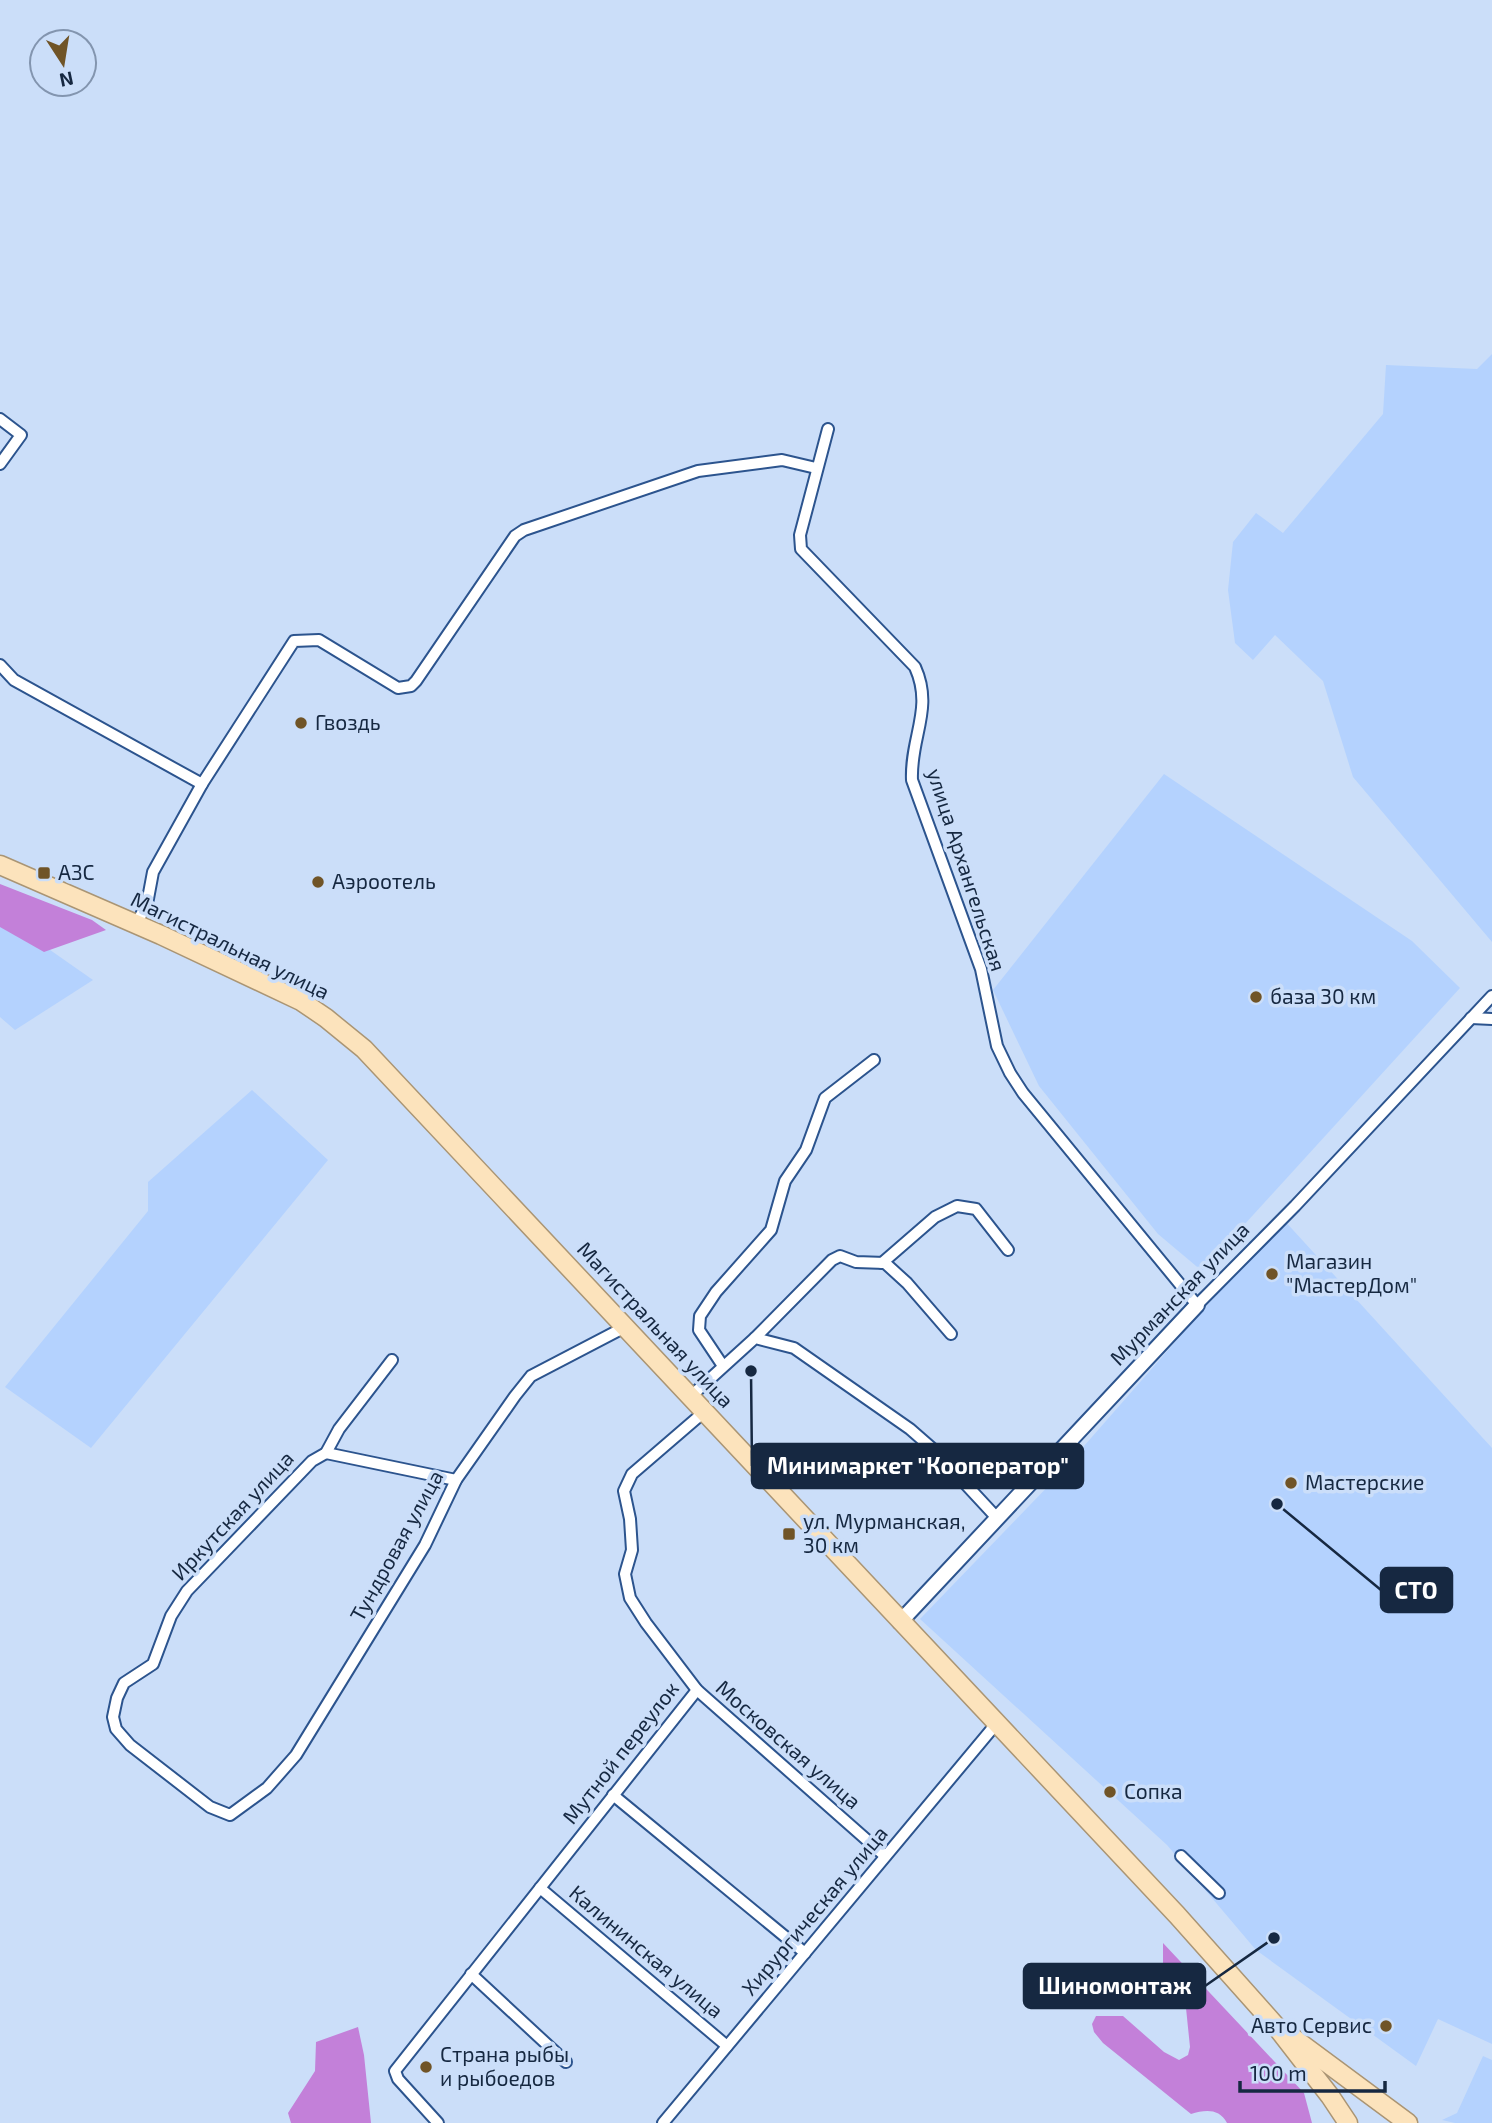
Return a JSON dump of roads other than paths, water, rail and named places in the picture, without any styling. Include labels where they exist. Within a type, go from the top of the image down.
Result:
[{"type":"main road","name":"Магистральная улица","points":[[0,865],[301,1001],[364,1049],[1177,1915],[1275,2025],[1348,2123]]},
{"type":"main road","name":"Магистральная улица","points":[[1275,2025],[1408,2123]]},
{"type":"street","points":[[0,419],[21,435],[0,464]]},
{"type":"street","name":"улица Архангельская","points":[[828,429],[800,535],[801,549],[915,667],[922,682],[924,703],[911,762],[912,780],[981,969],[998,1046],[1023,1093],[1197,1305]]},
{"type":"street","points":[[136,925],[148,904],[153,872],[202,784],[294,641],[319,640],[397,688],[405,688],[416,681],[515,536],[524,530],[698,471],[782,460],[816,468]]},
{"type":"street","points":[[0,665],[14,680],[202,784]]},
{"type":"street","name":"Мурманская улица","points":[[900,1622],[1492,996]]},
{"type":"street","points":[[1471,1018],[1492,1019]]},
{"type":"street","points":[[723,1366],[699,1330],[699,1316],[716,1292],[771,1230],[785,1181],[806,1150],[825,1098],[874,1060]]},
{"type":"street","points":[[882,1263],[934,1217],[957,1206],[976,1209],[1008,1250]]},
{"type":"street","points":[[690,1396],[755,1338],[832,1260],[840,1256],[856,1262],[885,1263],[907,1283],[951,1334]]},
{"type":"street","name":"Тундровая улица","points":[[229,1815],[267,1788],[296,1755],[425,1545],[456,1479],[531,1376],[625,1327]]},
{"type":"street","points":[[755,1338],[794,1348],[910,1429],[997,1518]]},
{"type":"street","name":"Иркутская улица","points":[[229,1815],[210,1807],[130,1745],[116,1729],[113,1717],[117,1698],[124,1683],[153,1664],[171,1616],[187,1591],[312,1461],[326,1453],[340,1429],[392,1360]]},
{"type":"street","name":"Мутной переулок","points":[[438,2123],[398,2079],[395,2071],[697,1690],[630,1598],[625,1574],[632,1550],[630,1518],[624,1491],[632,1474],[704,1412]]},
{"type":"street","points":[[326,1453],[456,1479]]},
{"type":"street","name":"Московская улица","points":[[697,1690],[885,1856]]},
{"type":"street","name":"Хирургическая улица","points":[[663,2123],[996,1724]]},
{"type":"street","points":[[613,1795],[805,1953]]},
{"type":"street","points":[[1181,1856],[1219,1893]]},
{"type":"street","name":"Калининская улица","points":[[540,1888],[727,2046]]},
{"type":"street","points":[[471,1975],[566,2062]]},
{"type":"place","name":"Гвоздь","points":[[301,723]]},
{"type":"place","name":"АЗС","points":[[44,873]]},
{"type":"place","name":"Аэроотель","points":[[318,882]]},
{"type":"place","name":"база 30 км","points":[[1256,997]]},
{"type":"place","name":"Магазин \"МастерДом\"","points":[[1272,1274]]},
{"type":"place","name":"Минимаркет \"Кооператор\"","points":[[751,1371]]},
{"type":"place","name":"Мастерские","points":[[1291,1483]]},
{"type":"place","name":"СТО","points":[[1277,1504]]},
{"type":"place","name":"ул. Мурманская, 30 км","points":[[789,1534]]},
{"type":"place","name":"Сопка","points":[[1110,1792]]},
{"type":"place","name":"Шиномонтаж","points":[[1274,1938]]},
{"type":"place","name":"Авто Сервис","points":[[1386,2026]]},
{"type":"place","name":"Страна рыбы и рыбоедов","points":[[426,2067]]}]
